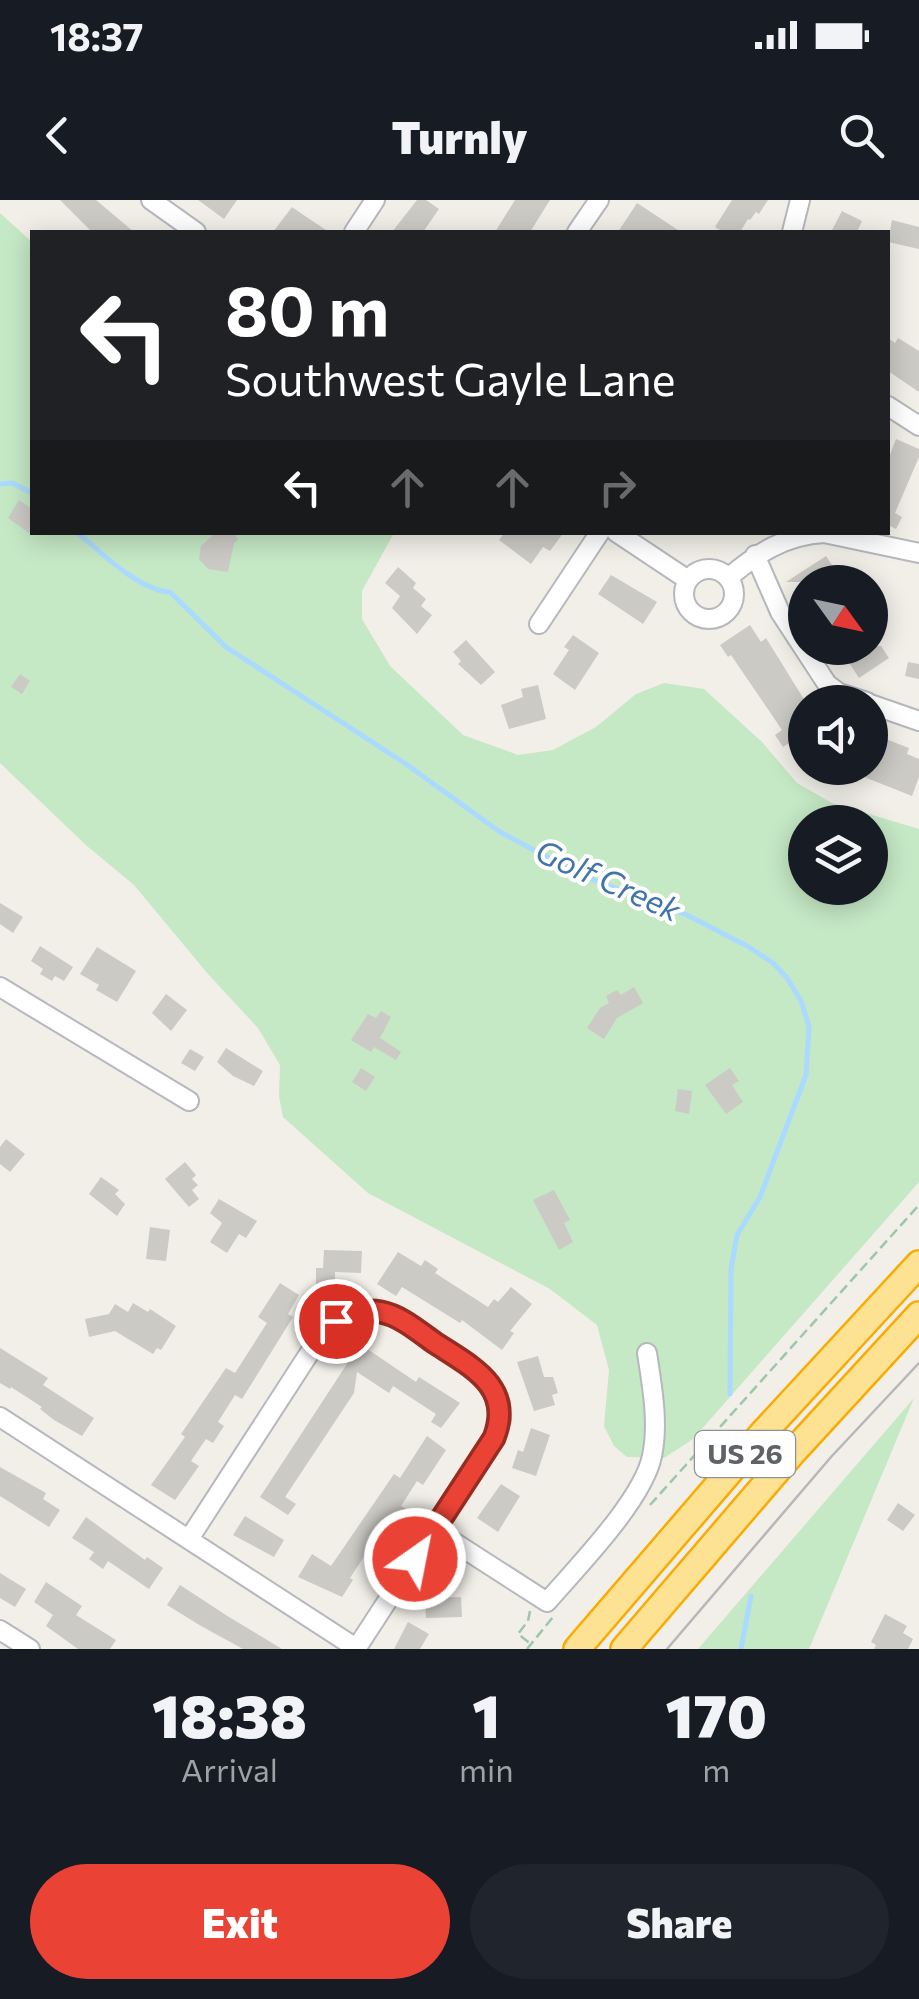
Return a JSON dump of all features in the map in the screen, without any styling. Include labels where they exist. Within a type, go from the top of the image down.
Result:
[{"type":"highway","name":"US 26","points":[[577,1649],[762,1434],[919,1264]]},
{"type":"highway","name":"US 26","points":[[624,1649],[793,1452],[919,1315]]},
{"type":"street","points":[[151,200],[193,230]]},
{"type":"street","points":[[355,230],[375,200]]},
{"type":"street","points":[[579,230],[599,200]]},
{"type":"street","points":[[792,230],[800,200]]},
{"type":"street","points":[[890,409],[919,426]]},
{"type":"street","points":[[539,624],[598,535]]},
{"type":"street","points":[[620,535],[688,580]]},
{"type":"street","points":[[728,578],[754,555],[808,535]]},
{"type":"street","points":[[834,535],[919,553]]},
{"type":"street","points":[[754,555],[780,612],[828,685]]},
{"type":"street","points":[[706,569],[714,569],[728,578],[733,601],[723,614],[708,619],[692,613],[684,591],[688,580],[706,569]]},
{"type":"street","points":[[888,710],[919,720]]},
{"type":"street","points":[[0,987],[189,1102]]},
{"type":"street","points":[[0,1416],[356,1649],[494,1438],[501,1420],[500,1404],[480,1372],[401,1319],[382,1312],[362,1311],[336,1321],[314,1346],[189,1539]]},
{"type":"street","points":[[435,1530],[547,1602],[640,1487],[652,1456],[654,1432],[648,1354]]},
{"type":"street","points":[[0,1630],[30,1649]]},
{"type":"path","points":[[651,1503],[919,1205]]},
{"type":"path","points":[[532,1595],[528,1621],[518,1634],[532,1644]]},
{"type":"path","points":[[527,1649],[554,1616]]},
{"type":"green space","points":[[0,213],[30,240],[30,535],[393,535],[362,591],[362,619],[390,666],[463,735],[518,755],[553,750],[596,727],[636,694],[664,683],[704,689],[762,742],[788,772],[788,785],[800,785],[839,805],[788,805],[788,905],[888,905],[888,820],[919,829],[919,1182],[693,1439],[664,1458],[627,1457],[614,1446],[604,1426],[609,1370],[597,1325],[550,1289],[368,1193],[283,1117],[280,1065],[258,1028],[134,885],[0,763]]},
{"type":"green space","points":[[914,1398],[809,1649],[698,1649]]},
{"type":"building","points":[[60,200],[96,200],[132,230],[90,230]]},
{"type":"building","points":[[198,200],[237,200],[224,219]]},
{"type":"building","points":[[417,200],[426,200],[439,209],[424,230],[394,230]]},
{"type":"building","points":[[515,200],[550,200],[531,230],[496,230]]},
{"type":"building","points":[[732,200],[768,200],[741,230],[715,227]]},
{"type":"building","points":[[637,203],[678,230],[619,230]]},
{"type":"building","points":[[292,207],[326,230],[275,230]]},
{"type":"building","points":[[842,211],[862,221],[858,230],[832,230]]},
{"type":"building","points":[[892,220],[919,227],[919,249],[890,242]]},
{"type":"building","points":[[898,338],[919,351],[919,392],[890,372],[890,339],[895,343]]},
{"type":"building","points":[[896,439],[919,449],[895,513],[902,517],[896,529],[890,526],[890,455]]},
{"type":"building","points":[[19,500],[30,508],[30,534],[8,518]]},
{"type":"building","points":[[213,535],[235,535],[238,540],[228,572],[208,569],[199,559],[201,546]]},
{"type":"building","points":[[503,535],[562,535],[550,551],[543,547],[531,564],[499,540]]},
{"type":"building","points":[[826,556],[832,565],[812,565]]},
{"type":"building","points":[[398,567],[416,583],[413,588],[426,599],[421,606],[432,615],[417,634],[392,608],[400,596],[385,583]]},
{"type":"building","points":[[611,575],[657,602],[643,624],[598,594]]},
{"type":"building","points":[[750,625],[761,642],[766,638],[795,685],[788,685],[788,744],[783,747],[775,735],[782,730],[720,645]]},
{"type":"building","points":[[573,635],[599,653],[575,690],[553,674],[569,650],[564,647]]},
{"type":"building","points":[[466,640],[495,672],[481,685],[458,664],[461,661],[453,652]]},
{"type":"building","points":[[908,662],[919,664],[919,679],[905,676]]},
{"type":"building","points":[[851,665],[878,665],[859,678]]},
{"type":"building","points":[[20,674],[30,681],[22,694],[11,687]]},
{"type":"building","points":[[538,685],[546,719],[509,729],[501,705],[523,697],[521,689]]},
{"type":"building","points":[[888,740],[909,748],[907,754],[919,759],[919,777],[912,796],[884,785],[888,785]]},
{"type":"building","points":[[0,903],[23,917],[13,933],[0,924]]},
{"type":"building","points":[[40,946],[73,967],[64,981],[55,976],[52,981],[40,974],[43,969],[31,961]]},
{"type":"building","points":[[97,947],[136,971],[117,1002],[96,990],[99,985],[80,974]]},
{"type":"building","points":[[634,987],[643,1003],[617,1018],[604,1039],[587,1028],[600,1008],[609,1003],[606,996],[617,990],[621,995]]},
{"type":"building","points":[[166,994],[187,1010],[171,1031],[152,1013]]},
{"type":"building","points":[[381,1011],[391,1017],[380,1038],[401,1052],[396,1060],[351,1040],[368,1014],[376,1018]]},
{"type":"building","points":[[226,1048],[263,1071],[254,1086],[233,1076],[217,1062]]},
{"type":"building","points":[[190,1049],[204,1057],[195,1071],[181,1063]]},
{"type":"building","points":[[361,1068],[375,1077],[366,1091],[352,1082]]},
{"type":"building","points":[[730,1068],[739,1081],[732,1085],[743,1102],[726,1114],[705,1085]]},
{"type":"building","points":[[678,1089],[692,1091],[689,1114],[675,1111]]},
{"type":"building","points":[[6,1139],[25,1154],[10,1172],[0,1164],[0,1147]]},
{"type":"building","points":[[185,1162],[196,1175],[192,1179],[198,1185],[192,1190],[199,1199],[189,1207],[165,1179]]},
{"type":"building","points":[[101,1177],[119,1190],[115,1194],[125,1204],[117,1216],[89,1194]]},
{"type":"building","points":[[554,1190],[570,1220],[564,1223],[573,1242],[559,1250],[533,1200]]},
{"type":"building","points":[[219,1199],[257,1221],[246,1238],[239,1234],[227,1253],[210,1242],[222,1223],[210,1213]]},
{"type":"building","points":[[150,1227],[170,1230],[166,1261],[146,1259]]},
{"type":"building","points":[[324,1250],[362,1251],[361,1273],[335,1272],[335,1286],[316,1285],[316,1268],[323,1268]]},
{"type":"building","points":[[398,1252],[421,1266],[425,1260],[438,1269],[435,1273],[488,1307],[511,1287],[532,1304],[510,1331],[514,1333],[502,1350],[462,1320],[460,1323],[402,1287],[396,1296],[377,1284]]},
{"type":"building","points":[[280,1283],[299,1295],[288,1314],[293,1317],[242,1399],[235,1395],[218,1422],[224,1426],[213,1443],[206,1439],[191,1461],[199,1466],[175,1500],[151,1485],[226,1368],[235,1373],[267,1323],[258,1317]]},
{"type":"building","points":[[133,1303],[176,1326],[161,1350],[157,1348],[153,1354],[115,1331],[89,1337],[85,1319],[109,1314],[115,1304],[128,1312]]},
{"type":"building","points":[[360,1344],[416,1382],[419,1377],[460,1403],[441,1428],[431,1422],[436,1414],[393,1386],[389,1393],[357,1372],[354,1393],[285,1497],[296,1504],[288,1515],[260,1497]]},
{"type":"building","points":[[0,1348],[48,1378],[43,1385],[94,1418],[82,1436],[0,1383]]},
{"type":"building","points":[[538,1356],[544,1377],[553,1377],[558,1393],[552,1395],[555,1405],[534,1411],[517,1362]]},
{"type":"building","points":[[531,1428],[550,1435],[536,1476],[512,1468],[518,1450],[523,1452]]},
{"type":"building","points":[[427,1436],[446,1450],[423,1485],[417,1481],[401,1506],[408,1510],[381,1548],[373,1543],[342,1597],[298,1577],[312,1554],[331,1566],[394,1474],[400,1478]]},
{"type":"building","points":[[0,1467],[46,1493],[43,1499],[60,1510],[49,1527],[0,1496]]},
{"type":"building","points":[[501,1484],[520,1496],[498,1532],[477,1518]]},
{"type":"building","points":[[898,1503],[915,1515],[903,1531],[887,1520]]},
{"type":"building","points":[[245,1516],[284,1540],[274,1557],[233,1535]]},
{"type":"building","points":[[86,1517],[145,1560],[147,1557],[163,1568],[149,1589],[108,1561],[103,1569],[89,1559],[94,1552],[72,1538]]},
{"type":"building","points":[[0,1573],[26,1589],[15,1607],[0,1598]]},
{"type":"building","points":[[46,1582],[82,1606],[76,1615],[116,1640],[110,1649],[78,1649],[46,1626],[53,1615],[34,1602]]},
{"type":"building","points":[[180,1585],[282,1649],[243,1649],[167,1605]]},
{"type":"building","points":[[461,1597],[462,1617],[426,1618],[425,1598]]},
{"type":"building","points":[[885,1614],[907,1626],[903,1633],[913,1639],[908,1649],[874,1649],[876,1645],[871,1642]]},
{"type":"building","points":[[408,1622],[429,1634],[420,1649],[394,1649]]},
{"type":"waterway","name":"Golf Creek","points":[[0,484],[12,483],[30,492]]},
{"type":"waterway","name":"Golf Creek","points":[[80,535],[133,578],[170,592],[226,647],[406,764],[500,832],[583,876],[687,915],[747,946],[787,978],[801,1001],[809,1026],[806,1075],[760,1197],[737,1235],[731,1269],[730,1394]]},
{"type":"waterway","name":"Golf Creek","points":[[741,1649],[751,1596]]},
{"type":"tram line","points":[[667,1649],[831,1457],[919,1363]]},
{"type":"route","points":[[336,1321],[362,1311],[382,1312],[401,1319],[480,1372],[500,1404],[501,1420],[494,1438],[415,1559]]}]
